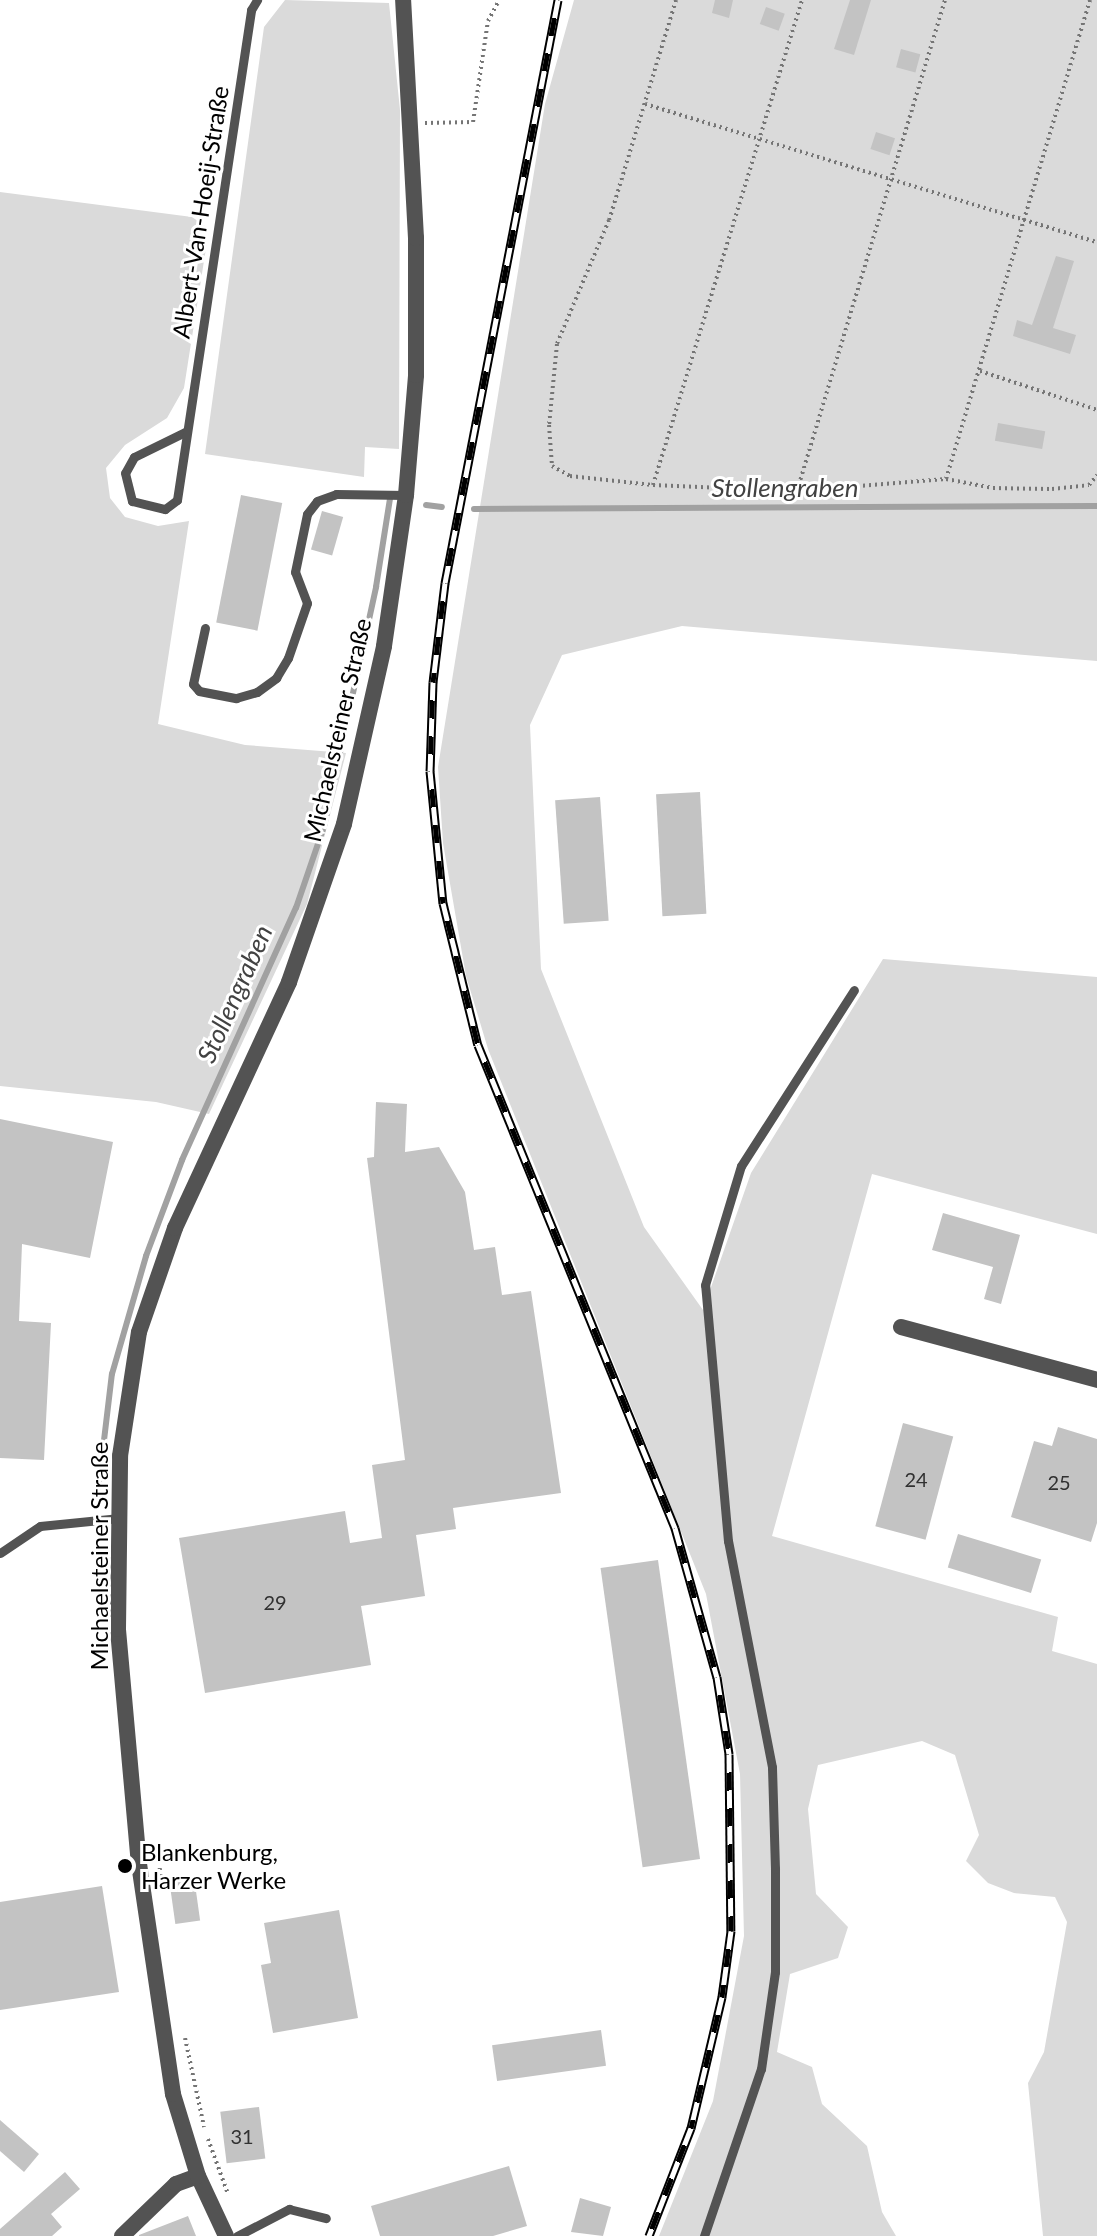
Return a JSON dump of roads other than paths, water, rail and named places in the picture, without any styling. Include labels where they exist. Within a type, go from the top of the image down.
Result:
[{"type":"street","name":"Michaelsteiner Straße","points":[[226,2236],[198,2176],[173,2094],[139,1865],[118,1629],[120,1456],[139,1332],[175,1228],[289,982],[344,824],[384,646],[406,495],[416,375],[417,124],[403,0]]},
{"type":"street","points":[[901,1327],[1097,1380]]},
{"type":"street","points":[[122,2236],[176,2184],[198,2176]]},
{"type":"lane","name":"Albert-Van-Hoeij-Straße","points":[[187,431],[134,457],[125,473],[132,501],[165,509],[177,500],[251,10],[257,0]]},
{"type":"lane","points":[[205,628],[193,684],[199,691],[236,698],[257,692],[276,678],[288,658],[307,603],[295,572],[307,514],[317,501],[336,494],[406,495]]},
{"type":"lane","points":[[704,2236],[761,2069],[775,1972],[772,1767],[728,1541],[705,1285],[741,1166],[854,990]]},
{"type":"lane","points":[[0,1553],[40,1526],[120,1518]]},
{"type":"lane","points":[[237,2236],[289,2209],[326,2218]]},
{"type":"waterway","name":"Stollengraben","points":[[97,1499],[112,1374],[146,1256],[182,1160],[296,908],[324,826],[376,587],[390,499]]},
{"type":"waterway","name":"Stollengraben","points":[[426,505],[442,507]]},
{"type":"waterway","name":"Stollengraben","points":[[474,509],[1097,506]]},
{"type":"railway","points":[[558,0],[445,583],[433,682],[430,771],[443,903],[478,1045],[675,1528],[717,1677],[729,1754],[731,1931],[722,1997],[691,2128],[649,2236]]},
{"type":"place","name":"Blankenburg, Harzer Werke","points":[[125,1866]]}]
